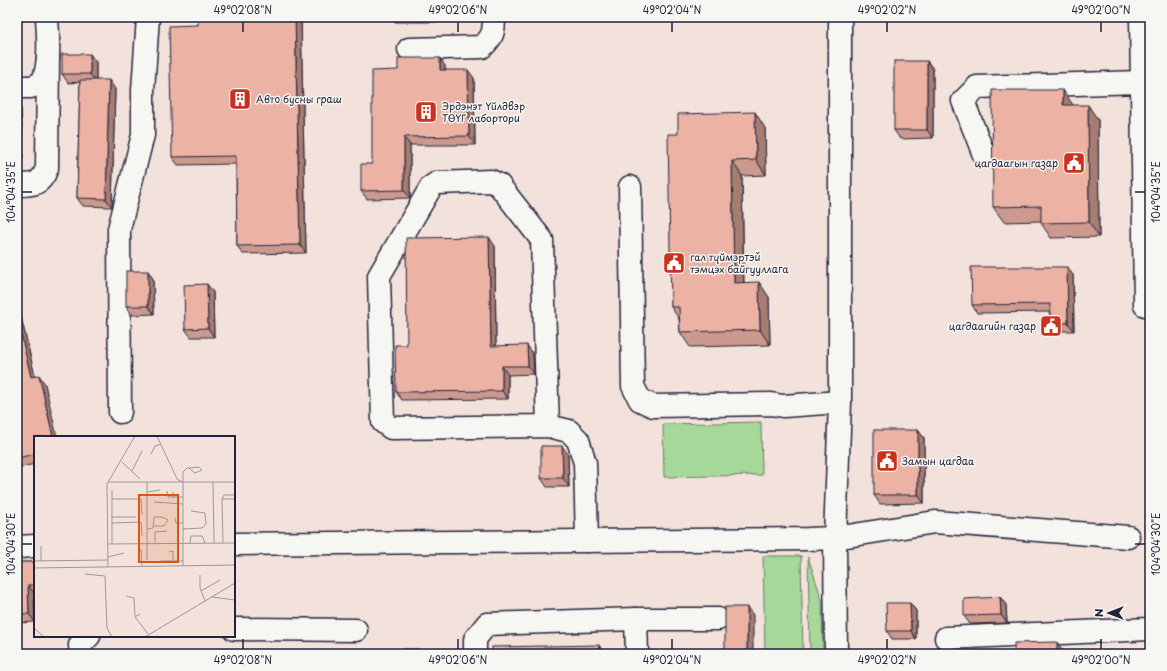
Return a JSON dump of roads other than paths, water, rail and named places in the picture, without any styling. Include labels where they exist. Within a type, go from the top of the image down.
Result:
[{"type":"street","points":[[17,185],[37,183],[43,178],[47,168],[48,17]]},
{"type":"street","points":[[120,412],[120,229],[143,135],[143,90],[148,17]]},
{"type":"street","points":[[410,49],[482,46],[490,39],[494,26],[494,17]]},
{"type":"street","points":[[836,654],[835,538],[840,402],[840,17]]},
{"type":"street","points":[[1141,17],[1145,305]]},
{"type":"street","points":[[17,88],[31,87],[42,83],[46,74],[48,58]]},
{"type":"street","points":[[984,155],[963,101],[977,87],[1141,82]]},
{"type":"street","points":[[548,426],[542,240],[499,185],[490,181],[428,184],[431,187],[379,276],[383,422],[390,428],[548,426],[568,431],[578,440],[585,463],[587,541]]},
{"type":"street","points":[[630,187],[633,386],[640,400],[653,406],[771,404],[783,406],[840,402]]},
{"type":"street","points":[[235,544],[835,538],[935,522],[1128,536]]},
{"type":"street","points":[[17,547],[34,546]]},
{"type":"street","points":[[636,619],[637,654]]},
{"type":"street","points":[[475,654],[475,639],[487,624],[636,619],[718,619]]},
{"type":"street","points":[[235,629],[356,630]]},
{"type":"street","points":[[946,638],[1150,629]]},
{"type":"street","points":[[80,654],[80,645],[88,637]]},
{"type":"place","name":"Авто бусны граш","points":[[240,99]]},
{"type":"place","name":"Эрдэнэт Үйлдвэр ТӨҮГ лабортори","points":[[426,112]]},
{"type":"place","name":"цагдаагын газар","points":[[1074,163]]},
{"type":"place","name":"гал түймэртэй тэмцэх байгууллага","points":[[674,263]]},
{"type":"place","name":"цагдаагийн газар","points":[[1051,326]]},
{"type":"place","name":"Замын цагдаа","points":[[887,461]]}]
